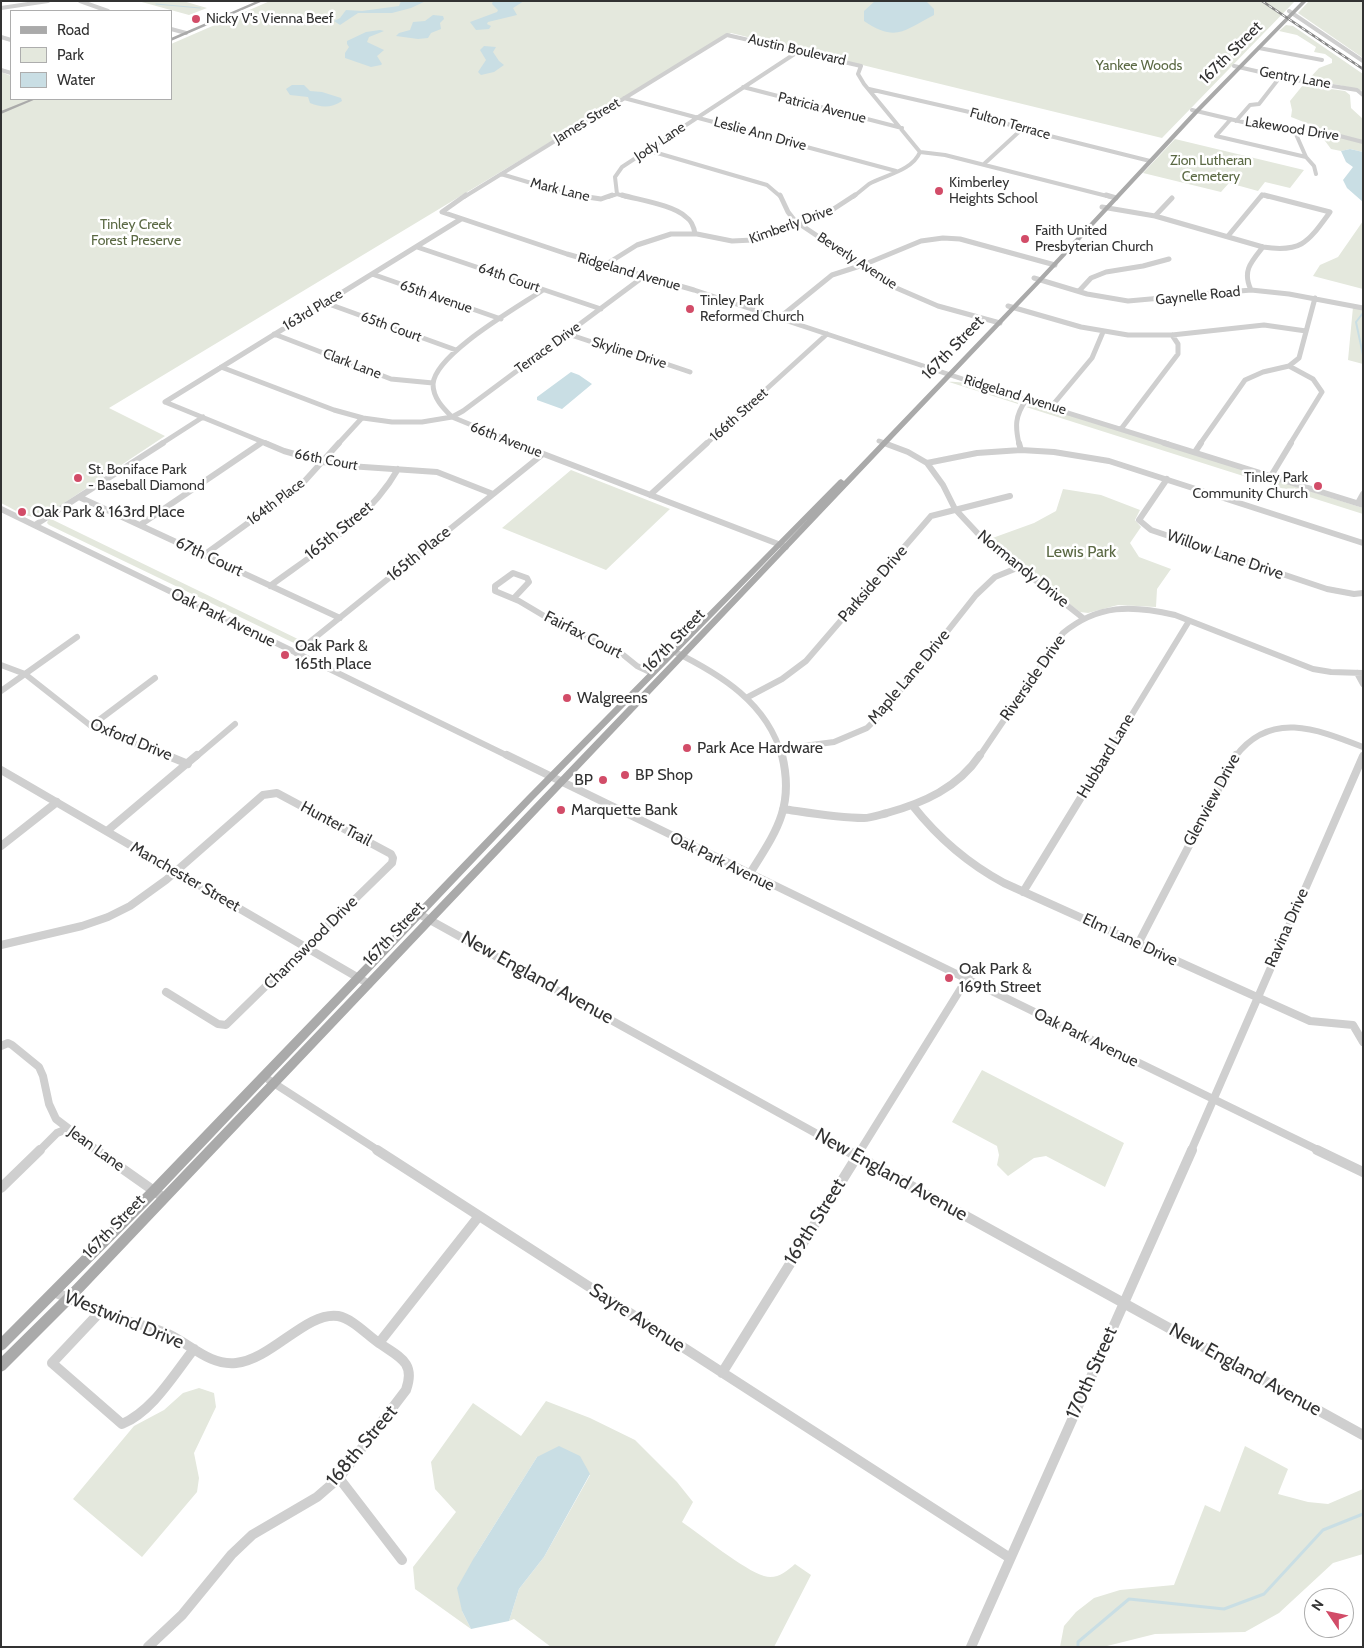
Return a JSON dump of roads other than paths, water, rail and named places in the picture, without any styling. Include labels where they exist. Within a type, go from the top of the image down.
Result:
[{"type":"main road","points":[[172,40],[261,1]]},
{"type":"main road","name":"167th Street","points":[[1236,67],[1259,48],[1291,12],[1298,1]]},
{"type":"main road","name":"167th Street","points":[[1,1345],[273,1083],[430,919],[652,673],[782,545],[997,322],[1236,67],[1291,12],[1305,1]]},
{"type":"main road","points":[[1,113],[32,100]]},
{"type":"main road","name":"167th Street","points":[[1,1366],[69,1298],[264,1077],[358,978],[419,914],[684,655],[782,545]]},
{"type":"street","points":[[1,8],[48,1]]},
{"type":"street","points":[[80,1],[105,10]]},
{"type":"street","points":[[90,10],[98,8]]},
{"type":"street","points":[[1291,12],[1363,61]]},
{"type":"street","points":[[172,29],[186,33]]},
{"type":"street","name":"James Street","points":[[444,209],[727,35],[731,35]]},
{"type":"street","name":"Austin Boulevard","points":[[731,35],[862,66],[858,74],[869,89]]},
{"type":"street","points":[[1259,48],[1322,60]]},
{"type":"street","name":"Jody Lane","points":[[617,194],[614,179],[616,173],[647,150],[799,51]]},
{"type":"street","name":"Gentry Lane","points":[[1236,67],[1280,77],[1357,90],[1363,95]]},
{"type":"street","points":[[1280,77],[1259,104],[1250,105],[1216,136],[1306,157]]},
{"type":"street","name":"Patricia Avenue","points":[[743,88],[902,128]]},
{"type":"street","points":[[869,89],[920,152],[945,155],[984,164],[1114,198]]},
{"type":"street","name":"Fulton Terrace","points":[[869,89],[978,114],[1022,129],[1147,160]]},
{"type":"street","name":"Leslie Ann Drive","points":[[624,98],[896,171]]},
{"type":"street","name":"Lakewood Drive","points":[[1194,111],[1295,132],[1332,134],[1363,142]]},
{"type":"street","points":[[984,164],[1022,129]]},
{"type":"street","points":[[1295,132],[1306,157],[1314,166],[1316,174]]},
{"type":"street","name":"Beverly Avenue","points":[[647,150],[767,185],[777,190],[785,202],[790,216],[894,287],[938,306],[997,322]]},
{"type":"street","name":"Kimberly Drive","points":[[605,266],[640,241],[665,235],[695,234],[741,242],[753,240],[800,224],[842,205],[870,184],[914,162],[920,152]]},
{"type":"street","name":"Mark Lane","points":[[500,174],[588,199],[601,199],[617,194],[674,210],[686,216],[693,226],[695,234]]},
{"type":"street","points":[[1104,208],[1155,216],[1278,250],[1292,250],[1307,243],[1330,212],[1262,195],[1228,236]]},
{"type":"street","points":[[1155,216],[1172,198]]},
{"type":"street","name":"Ridgeland Avenue","points":[[444,209],[442,212],[461,219],[605,266],[694,290],[1026,400],[1360,504]]},
{"type":"street","name":"163rd Place","points":[[165,402],[461,219]]},
{"type":"street","points":[[779,318],[832,275],[863,265],[916,242],[943,238],[976,243],[1052,264]]},
{"type":"street","name":"64th Court","points":[[417,247],[601,308]]},
{"type":"street","points":[[1251,290],[1245,280],[1246,269],[1263,247]]},
{"type":"street","points":[[1079,291],[1091,278],[1100,274],[1169,259]]},
{"type":"street","name":"65th Avenue","points":[[372,274],[501,319]]},
{"type":"street","name":"Terrace Drive","points":[[452,417],[568,334],[643,277]]},
{"type":"street","name":"Gaynelle Road","points":[[1037,279],[1108,298],[1136,301],[1251,290],[1278,292],[1363,308]]},
{"type":"street","points":[[452,417],[440,406],[435,396],[433,383],[436,371],[456,350],[543,290]]},
{"type":"street","points":[[1195,452],[1244,380],[1263,372],[1289,366],[1300,355],[1315,298]]},
{"type":"street","name":"65th Court","points":[[326,303],[456,350]]},
{"type":"street","points":[[1011,307],[1103,332],[1128,335],[1172,335],[1264,325],[1306,332]]},
{"type":"street","points":[[1051,407],[1092,358],[1099,346],[1103,332]]},
{"type":"street","name":"Clark Lane","points":[[274,334],[391,378],[406,382],[433,383]]},
{"type":"street","name":"Skyline Drive","points":[[568,334],[595,343],[613,346],[690,372]]},
{"type":"street","name":"166th Street","points":[[650,495],[827,334]]},
{"type":"street","points":[[1121,429],[1176,357],[1178,347],[1172,335]]},
{"type":"street","points":[[1271,476],[1322,392],[1319,385],[1312,378],[1289,366]]},
{"type":"street","name":"66th Avenue","points":[[221,367],[331,410],[360,419],[403,423],[432,422],[452,417],[465,424],[782,545]]},
{"type":"street","points":[[1021,450],[1014,423],[1019,409],[1026,400]]},
{"type":"street","name":"66th Court","points":[[165,402],[284,451],[323,462],[377,468],[414,469],[443,474],[493,494]]},
{"type":"street","points":[[35,525],[203,417]]},
{"type":"street","name":"164th Place","points":[[204,555],[302,484],[360,419]]},
{"type":"street","points":[[140,525],[262,442]]},
{"type":"street","name":"Normandy Drive","points":[[882,442],[908,452],[927,463],[944,485],[955,509],[982,538],[1017,568],[1082,618]]},
{"type":"street","points":[[927,463],[977,453],[1021,450],[1054,452],[1109,460],[1363,543]]},
{"type":"street","name":"165th Place","points":[[296,653],[543,454]]},
{"type":"street","name":"165th Street","points":[[270,586],[367,511],[388,486],[398,468]]},
{"type":"street","name":"Willow Lane Drive","points":[[1167,479],[1139,520],[1151,530],[1327,589],[1354,594],[1363,593]]},
{"type":"street","points":[[1360,504],[1363,494]]},
{"type":"street","name":"Parkside Drive","points":[[748,697],[782,679],[801,665],[931,516],[955,509],[996,502],[1010,496]]},
{"type":"street","name":"67th Court","points":[[79,497],[340,618]]},
{"type":"street","name":"Oak Park Avenue","points":[[1,509],[749,875],[1363,1172]]},
{"type":"street","name":"Maple Lane Drive","points":[[781,749],[834,742],[867,728],[886,709],[976,595],[995,577],[1017,568]]},
{"type":"street","name":"Fairfax Court","points":[[514,598],[529,582],[527,578],[513,573],[507,576],[494,589],[514,598],[551,620],[616,649],[637,666],[652,673]]},
{"type":"street","name":"Riverside Drive","points":[[784,809],[827,816],[866,818],[913,806],[950,786],[972,766],[1063,633],[1082,618],[1112,609],[1140,608],[1156,610],[1313,669],[1360,673]]},
{"type":"street","name":"Hubbard Lane","points":[[1023,892],[1189,621]]},
{"type":"street","points":[[1,691],[78,636]]},
{"type":"street","points":[[673,651],[719,674],[748,697],[768,723],[781,749],[786,780],[784,809],[777,831],[749,875]]},
{"type":"street","name":"Oxford Drive","points":[[1,665],[25,674],[91,726],[188,764]]},
{"type":"street","points":[[1360,673],[1363,684]]},
{"type":"street","points":[[91,726],[155,678]]},
{"type":"street","points":[[107,831],[235,724]]},
{"type":"street","name":"Glenview Drive","points":[[1138,944],[1233,758],[1248,739],[1268,730],[1300,728],[1329,734],[1363,747]]},
{"type":"street","name":"Ravina Drive","points":[[1213,1100],[1363,756]]},
{"type":"street","name":"Manchester Street","points":[[1,770],[369,984]]},
{"type":"street","name":"Hunter Trail","points":[[176,872],[263,795],[277,793],[391,854],[394,858]]},
{"type":"street","points":[[1,846],[57,802]]},
{"type":"street","name":"Elm Lane Drive","points":[[913,806],[938,838],[962,858],[992,877],[1023,892],[1310,1021],[1353,1025],[1363,1023]]},
{"type":"street","name":"Charnswood Drive","points":[[166,992],[218,1024],[226,1025],[392,863],[394,858]]},
{"type":"street","points":[[1,944],[82,926],[108,917],[148,895],[176,872]]},
{"type":"street","name":"New England Avenue","points":[[419,914],[1363,1435]]},
{"type":"street","name":"169th Street","points":[[722,1373],[973,969]]},
{"type":"street","points":[[1353,1025],[1363,1042]]},
{"type":"street","name":"Jean Lane","points":[[4,1045],[27,1055],[39,1067],[43,1076],[49,1104],[56,1119],[67,1129],[159,1194]]},
{"type":"street","name":"Sayre Avenue","points":[[264,1077],[1010,1558]]},
{"type":"street","name":"170th Street","points":[[972,1647],[1213,1100]]},
{"type":"street","points":[[1,1188],[57,1133],[67,1129]]},
{"type":"street","points":[[379,1343],[479,1216]]},
{"type":"street","name":"Westwind Drive","points":[[54,1292],[100,1312],[168,1334],[210,1359],[219,1362],[236,1363],[249,1361],[266,1354],[316,1319],[326,1316],[344,1319],[379,1343]]},
{"type":"street","points":[[100,1312],[52,1363],[122,1424],[127,1423],[140,1414],[194,1349]]},
{"type":"street","name":"168th Street","points":[[149,1646],[182,1616],[232,1554],[252,1534],[317,1497],[339,1478],[406,1390],[410,1382],[411,1371],[409,1366],[379,1343]]},
{"type":"street","points":[[339,1478],[402,1560]]},
{"type":"water","points":[[401,1],[426,1],[411,8],[392,13],[358,13],[340,25],[334,21],[340,18],[346,10],[362,11],[399,6]]},
{"type":"water","points":[[493,1],[524,1],[513,8],[517,15],[488,22],[487,24],[491,26],[489,29],[476,30],[470,22],[497,12],[498,10],[492,4]]},
{"type":"water","points":[[875,1],[926,1],[934,9],[934,15],[907,29],[893,33],[875,28],[864,21],[864,11]]},
{"type":"water","points":[[433,15],[443,16],[444,19],[440,23],[441,29],[431,33],[428,38],[418,39],[396,36],[399,33],[410,30],[413,22],[425,21]]},
{"type":"water","points":[[384,31],[369,37],[367,42],[384,50],[377,56],[381,65],[371,67],[345,58],[345,53],[349,47],[347,41],[366,32]]},
{"type":"water","points":[[484,46],[496,47],[493,52],[504,65],[494,72],[481,75],[478,72],[486,60],[480,50]]},
{"type":"water","points":[[292,85],[304,85],[310,91],[322,92],[341,98],[342,101],[330,106],[314,105],[310,103],[308,97],[290,95],[286,89]]},
{"type":"water","points":[[1350,149],[1363,152],[1363,202],[1347,188],[1343,180],[1353,167],[1346,162],[1341,151]]},
{"type":"water","points":[[571,372],[592,384],[562,409],[537,400],[537,397]]},
{"type":"water","points":[[559,1446],[580,1456],[590,1474],[544,1557],[519,1589],[509,1621],[471,1629],[462,1611],[457,1588],[537,1457]]},
{"type":"waterway","points":[[156,4],[200,8]]},
{"type":"waterway","points":[[1363,313],[1356,322],[1363,355]]},
{"type":"waterway","points":[[1078,1647],[1078,1642],[1129,1599],[1224,1609],[1264,1594],[1323,1530],[1363,1514]]},
{"type":"railway","points":[[1262,1],[1363,69]]},
{"type":"place","name":"Nicky V's Vienna Beef","points":[[196,19]]},
{"type":"place","name":"Kimberley Heights School","points":[[939,191]]},
{"type":"place","name":"Faith United Presbyterian Church","points":[[1025,239]]},
{"type":"place","name":"Tinley Park Reformed Church","points":[[690,309]]},
{"type":"place","name":"St. Boniface Park - Baseball Diamond","points":[[78,478]]},
{"type":"place","name":"Tinley Park Community Church","points":[[1318,486]]},
{"type":"place","name":"Oak Park & 163rd Place","points":[[22,512]]},
{"type":"place","name":"Oak Park & 165th Place","points":[[285,655]]},
{"type":"place","name":"Walgreens","points":[[567,698]]},
{"type":"place","name":"Park Ace Hardware","points":[[687,748]]},
{"type":"place","name":"BP Shop","points":[[625,775]]},
{"type":"place","name":"BP","points":[[603,780]]},
{"type":"place","name":"Marquette Bank","points":[[561,810]]},
{"type":"place","name":"Oak Park & 169th Street","points":[[949,978]]},
{"type":"park label","name":"Yankee Woods","points":[[1139,66]]},
{"type":"park label","name":"Zion Lutheran Cemetery","points":[[1211,170]]},
{"type":"park label","name":"Tinley Creek Forest Preserve","points":[[136,234]]},
{"type":"park label","name":"Lewis Park","points":[[1081,552]]}]
